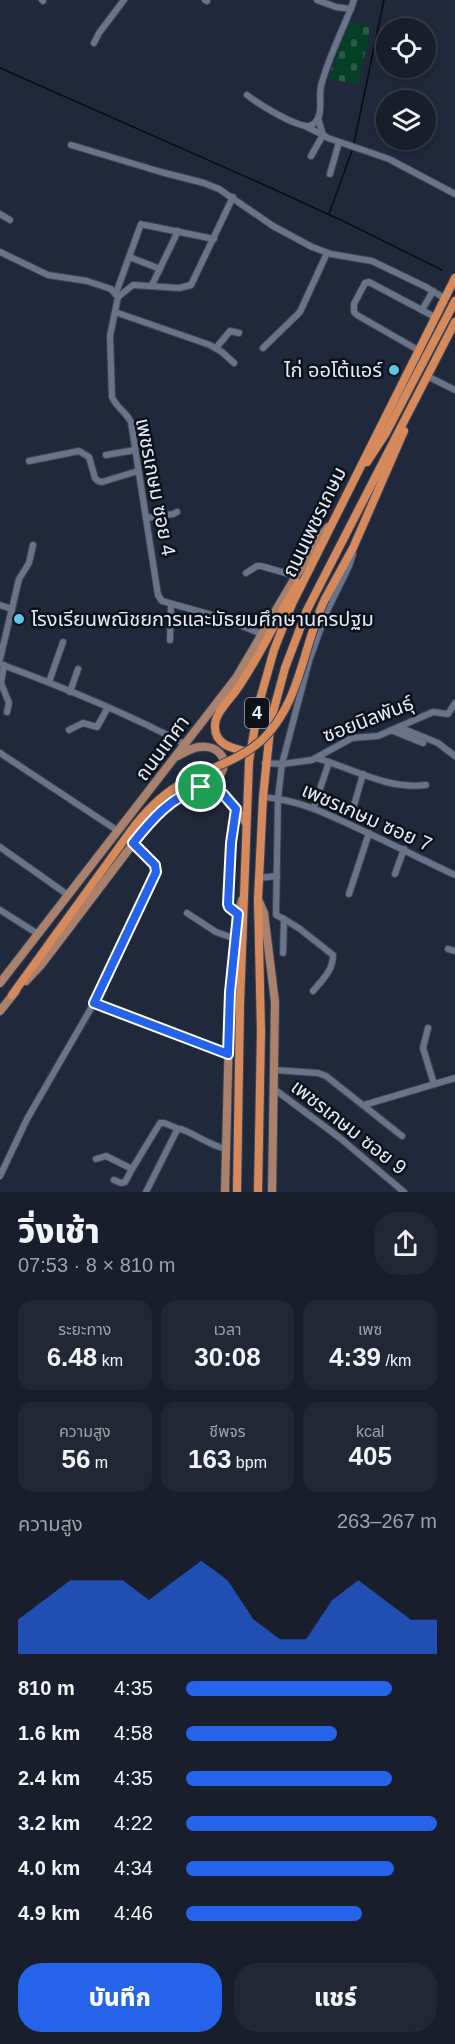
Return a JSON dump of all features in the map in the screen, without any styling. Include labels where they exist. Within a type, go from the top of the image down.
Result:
[{"type":"highway","name":"ถนนเพชรเกษม","points":[[237,1192],[246,823],[249,761],[259,703],[274,650],[292,604],[455,278]]},
{"type":"highway","points":[[345,498],[386,433],[455,301]]},
{"type":"highway","name":"ถนนเพชรเกษม","points":[[258,1192],[261,1032],[258,899],[265,763],[271,720],[285,668],[307,610],[454,324]]},
{"type":"highway","points":[[12,995],[150,807],[181,783],[233,760],[264,738],[282,714],[297,680],[308,639],[324,599],[353,548],[390,465],[421,386]]},
{"type":"highway","points":[[244,752],[222,743],[214,728],[215,721],[250,671],[291,594],[314,560]]},
{"type":"main road","name":"ถนนเทศา","points":[[0,983],[236,678],[296,576],[324,532],[333,523]]},
{"type":"main road","name":"ถนนเทศา","points":[[0,1011],[41,965],[133,843],[164,808],[180,795],[212,782],[223,768],[223,756],[211,747],[192,748],[176,757]]},
{"type":"main road","points":[[201,787],[223,794],[246,823]]},
{"type":"main road","name":"4","points":[[225,1192],[230,992],[238,914],[244,893]]},
{"type":"main road","name":"4","points":[[258,899],[266,925],[275,1002],[272,1192]]},
{"type":"street","points":[[94,43],[124,0]]},
{"type":"street","points":[[317,0],[337,3],[351,9]]},
{"type":"street","points":[[311,156],[323,135],[318,118],[322,84],[354,0]]},
{"type":"street","points":[[247,95],[288,120],[339,142],[389,159],[455,194]]},
{"type":"street","points":[[304,126],[311,125],[318,118]]},
{"type":"street","points":[[330,174],[339,142]]},
{"type":"street","points":[[71,145],[204,183],[233,197],[290,236],[327,253],[372,261],[444,298]]},
{"type":"street","points":[[0,252],[48,275],[87,281],[111,290],[117,295],[133,285],[179,288],[191,285],[233,197]]},
{"type":"street","points":[[0,214],[10,220]]},
{"type":"street","name":"เพชรเกษม ซอย 4","points":[[171,605],[162,602],[158,595],[131,422],[127,413],[114,402],[112,397],[110,336],[117,295],[143,224],[178,231]]},
{"type":"street","points":[[152,285],[178,231],[214,239]]},
{"type":"street","points":[[263,348],[300,312],[327,253]]},
{"type":"street","points":[[132,258],[160,269]]},
{"type":"street","points":[[418,350],[357,315],[354,312],[354,304],[365,283],[369,282],[435,317]]},
{"type":"street","points":[[422,310],[433,291]]},
{"type":"street","points":[[115,312],[216,348],[234,363]]},
{"type":"street","points":[[216,348],[230,331],[239,333]]},
{"type":"street","points":[[427,376],[455,390]]},
{"type":"street","points":[[106,455],[135,450]]},
{"type":"street","points":[[29,461],[79,451],[89,458],[98,481],[102,482],[138,471]]},
{"type":"street","points":[[146,518],[177,512]]},
{"type":"street","points":[[7,712],[9,703],[1,683],[1,663],[19,579],[29,563],[33,545]]},
{"type":"street","points":[[266,925],[276,915],[278,798],[282,764],[309,661],[327,611],[349,566],[353,548]]},
{"type":"street","points":[[246,573],[261,566],[296,576]]},
{"type":"street","points":[[0,605],[12,609]]},
{"type":"street","points":[[170,640],[171,605],[219,618],[262,634]]},
{"type":"street","points":[[49,682],[63,642]]},
{"type":"street","points":[[1,663],[156,729],[185,744]]},
{"type":"street","points":[[70,692],[78,669]]},
{"type":"street","points":[[451,712],[455,703]]},
{"type":"street","points":[[69,730],[83,723],[97,727],[107,709]]},
{"type":"street","name":"ซอยนิลพันธุ์","points":[[265,763],[282,764],[316,759],[352,738],[378,736],[433,712],[451,712]]},
{"type":"street","points":[[399,727],[438,743],[455,756]]},
{"type":"street","points":[[391,730],[423,743]]},
{"type":"street","points":[[0,753],[118,831]]},
{"type":"street","points":[[316,759],[386,783],[426,785]]},
{"type":"street","points":[[315,804],[329,762]]},
{"type":"street","points":[[353,809],[363,774]]},
{"type":"street","name":"เพชรเกษม ซอย 7","points":[[263,797],[294,801],[315,809],[455,875]]},
{"type":"street","points":[[236,809],[231,843],[228,904],[238,914]]},
{"type":"street","points":[[349,894],[369,833]]},
{"type":"street","points":[[0,1176],[27,1119],[94,1003],[156,872],[155,865],[133,843]]},
{"type":"street","points":[[0,847],[68,896]]},
{"type":"street","points":[[395,874],[404,849]]},
{"type":"street","points":[[259,878],[277,876]]},
{"type":"street","points":[[1,911],[38,934]]},
{"type":"street","points":[[187,913],[216,932],[236,939]]},
{"type":"street","points":[[276,915],[300,929],[333,956],[328,973],[313,991]]},
{"type":"street","points":[[283,953],[284,919]]},
{"type":"street","points":[[94,1003],[228,1054]]},
{"type":"street","points":[[428,1028],[423,1048],[434,1084]]},
{"type":"street","points":[[274,1070],[318,1073],[326,1076],[402,1136]]},
{"type":"street","points":[[364,1105],[455,1078]]},
{"type":"street","name":"เพชรเกษม ซอย 9","points":[[274,1089],[340,1137],[404,1192]]},
{"type":"street","points":[[114,1180],[125,1182],[160,1123],[200,1137],[211,1146],[226,1149]]},
{"type":"street","points":[[146,1192],[179,1129]]},
{"type":"street","points":[[96,1159],[106,1156],[132,1169]]},
{"type":"green space","points":[[349,22],[371,26],[358,84],[328,79]]},
{"type":"waterway","points":[[354,143],[384,0]]},
{"type":"waterway","points":[[0,68],[260,183],[442,270]]},
{"type":"waterway","points":[[329,214],[353,148]]},
{"type":"place","name":"ไก่ ออโต้แอร์","points":[[394,370]]},
{"type":"place","name":"โรงเรียนพณิชยการและมัธยมศึกษานครปฐม","points":[[19,619]]},
{"type":"route","points":[[201,787],[223,794],[236,809],[231,843],[228,904],[238,914],[230,992],[228,1054],[94,1003],[157,869],[133,843],[164,808],[180,795],[201,787]]}]
